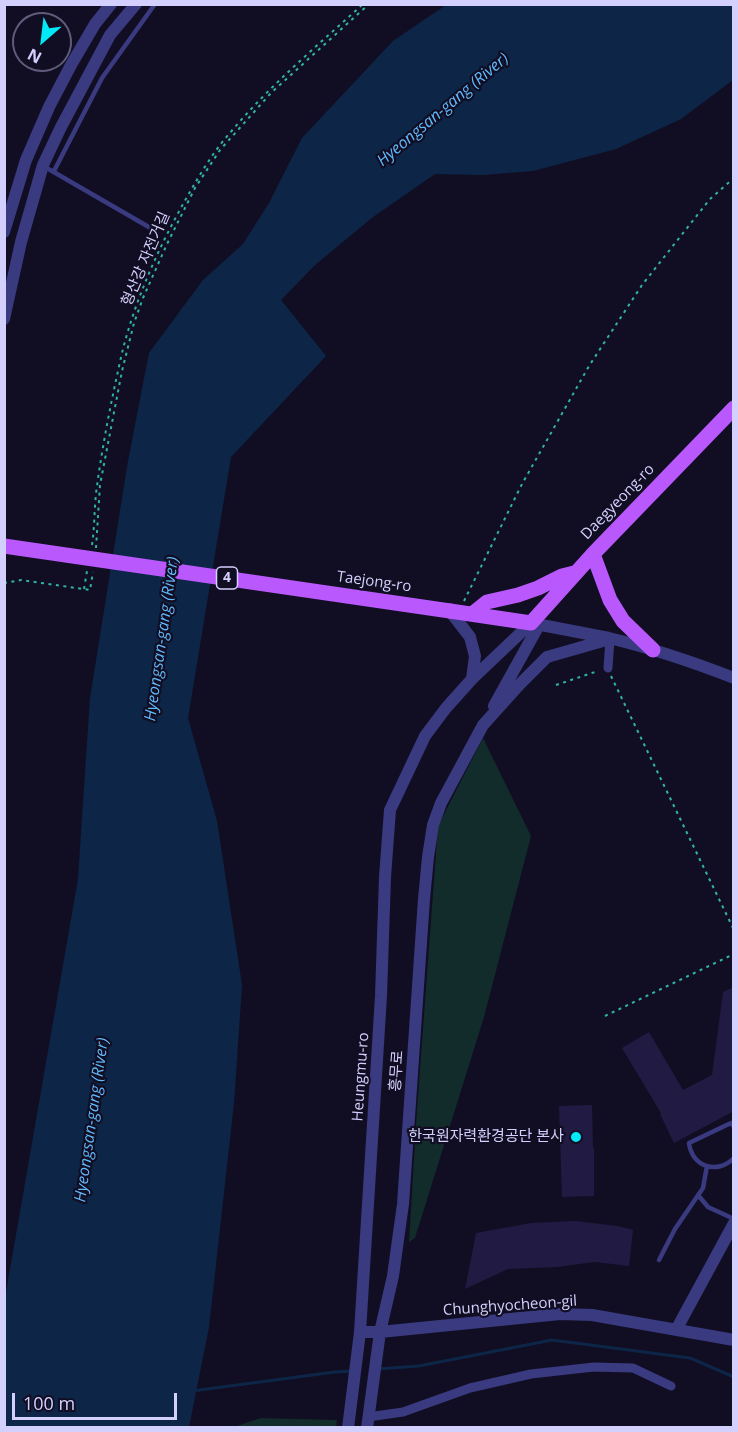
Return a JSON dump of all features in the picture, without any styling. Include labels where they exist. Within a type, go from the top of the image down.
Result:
[{"type":"main road","name":"Daegyeong-ro","points":[[535,622],[593,554],[734,408]]},
{"type":"main road","name":"Taejong-ro","points":[[4,546],[535,622]]},
{"type":"main road","points":[[593,554],[610,600],[623,621],[653,650]]},
{"type":"main road","points":[[460,612],[487,602],[518,595],[577,572]]},
{"type":"street","points":[[4,232],[26,160],[49,107],[95,24],[111,4]]},
{"type":"street","points":[[4,319],[21,242],[48,168],[60,127],[110,35],[136,4]]},
{"type":"street","points":[[26,160],[48,168]]},
{"type":"street","points":[[460,612],[475,656],[472,679]]},
{"type":"street","points":[[472,679],[535,622]]},
{"type":"street","name":"Taejong-ro","points":[[535,622],[653,650],[734,678]]},
{"type":"street","name":"흥무로","points":[[368,1418],[380,1332],[393,1276],[403,1204],[424,899],[433,825],[441,803],[535,622]]},
{"type":"street","points":[[608,668],[610,639]]},
{"type":"street","name":"흥무로","points":[[483,725],[547,657],[610,639]]},
{"type":"street","name":"Heungmu-ro","points":[[348,1428],[360,1332],[390,810],[426,736],[446,708],[472,679]]},
{"type":"street","points":[[676,1330],[734,1221]]},
{"type":"street","name":"Chunghyocheon-gil","points":[[360,1332],[560,1314],[592,1316],[734,1340]]},
{"type":"street","points":[[368,1418],[403,1412],[470,1388],[531,1374],[573,1369],[633,1368],[671,1386]]},
{"type":"lane","points":[[154,230],[48,168],[102,78],[155,4]]},
{"type":"lane","points":[[734,1127],[731,1123],[689,1143],[694,1158],[707,1166],[725,1165],[734,1158]]},
{"type":"lane","points":[[659,1260],[675,1229],[703,1188],[707,1166]]},
{"type":"lane","points":[[698,1195],[708,1207],[734,1221]]},
{"type":"path","name":"형산강 자전거길","points":[[92,547],[97,488],[123,351],[132,320],[160,248],[203,170],[228,135],[280,79],[363,4]]},
{"type":"path","points":[[95,556],[100,485],[122,371],[137,314],[166,244],[195,188],[220,150],[272,93],[369,4]]},
{"type":"path","points":[[460,612],[522,483],[589,366],[642,285],[711,200],[734,178]]},
{"type":"path","points":[[4,583],[21,580],[90,590],[93,567]]},
{"type":"path","points":[[84,589],[88,568]]},
{"type":"path","points":[[556,685],[608,668],[734,930]]},
{"type":"path","points":[[605,1016],[734,954]]},
{"type":"green space","points":[[483,738],[531,836],[484,1017],[415,1238],[409,1242],[438,826]]},
{"type":"green space","points":[[261,1418],[337,1420],[336,1427],[234,1427]]},
{"type":"water","name":"Hyeongsan-gang (River)","points":[[446,5],[733,5],[733,80],[681,119],[616,149],[533,171],[483,175],[435,174],[373,217],[315,265],[281,300],[326,356],[231,457],[188,718],[217,821],[242,985],[234,1103],[209,1327],[189,1427],[5,1428],[5,1298],[78,879],[90,698],[128,461],[149,353],[203,280],[243,244],[269,203],[302,138],[393,41]]},
{"type":"building","points":[[734,987],[734,1111],[674,1143],[661,1113],[622,1048],[649,1032],[683,1090],[712,1075],[723,992]]},
{"type":"building","points":[[592,1105],[594,1196],[562,1197],[559,1106]]},
{"type":"building","points":[[575,1221],[633,1230],[629,1266],[595,1262],[557,1267],[508,1269],[465,1289],[476,1233],[531,1223]]},
{"type":"waterway","points":[[377,1369],[419,1366],[552,1340],[690,1358],[734,1377]]},
{"type":"waterway","points":[[192,1391],[352,1371]]},
{"type":"place","name":"한국원자력환경공단 본사","points":[[576,1137]]}]
